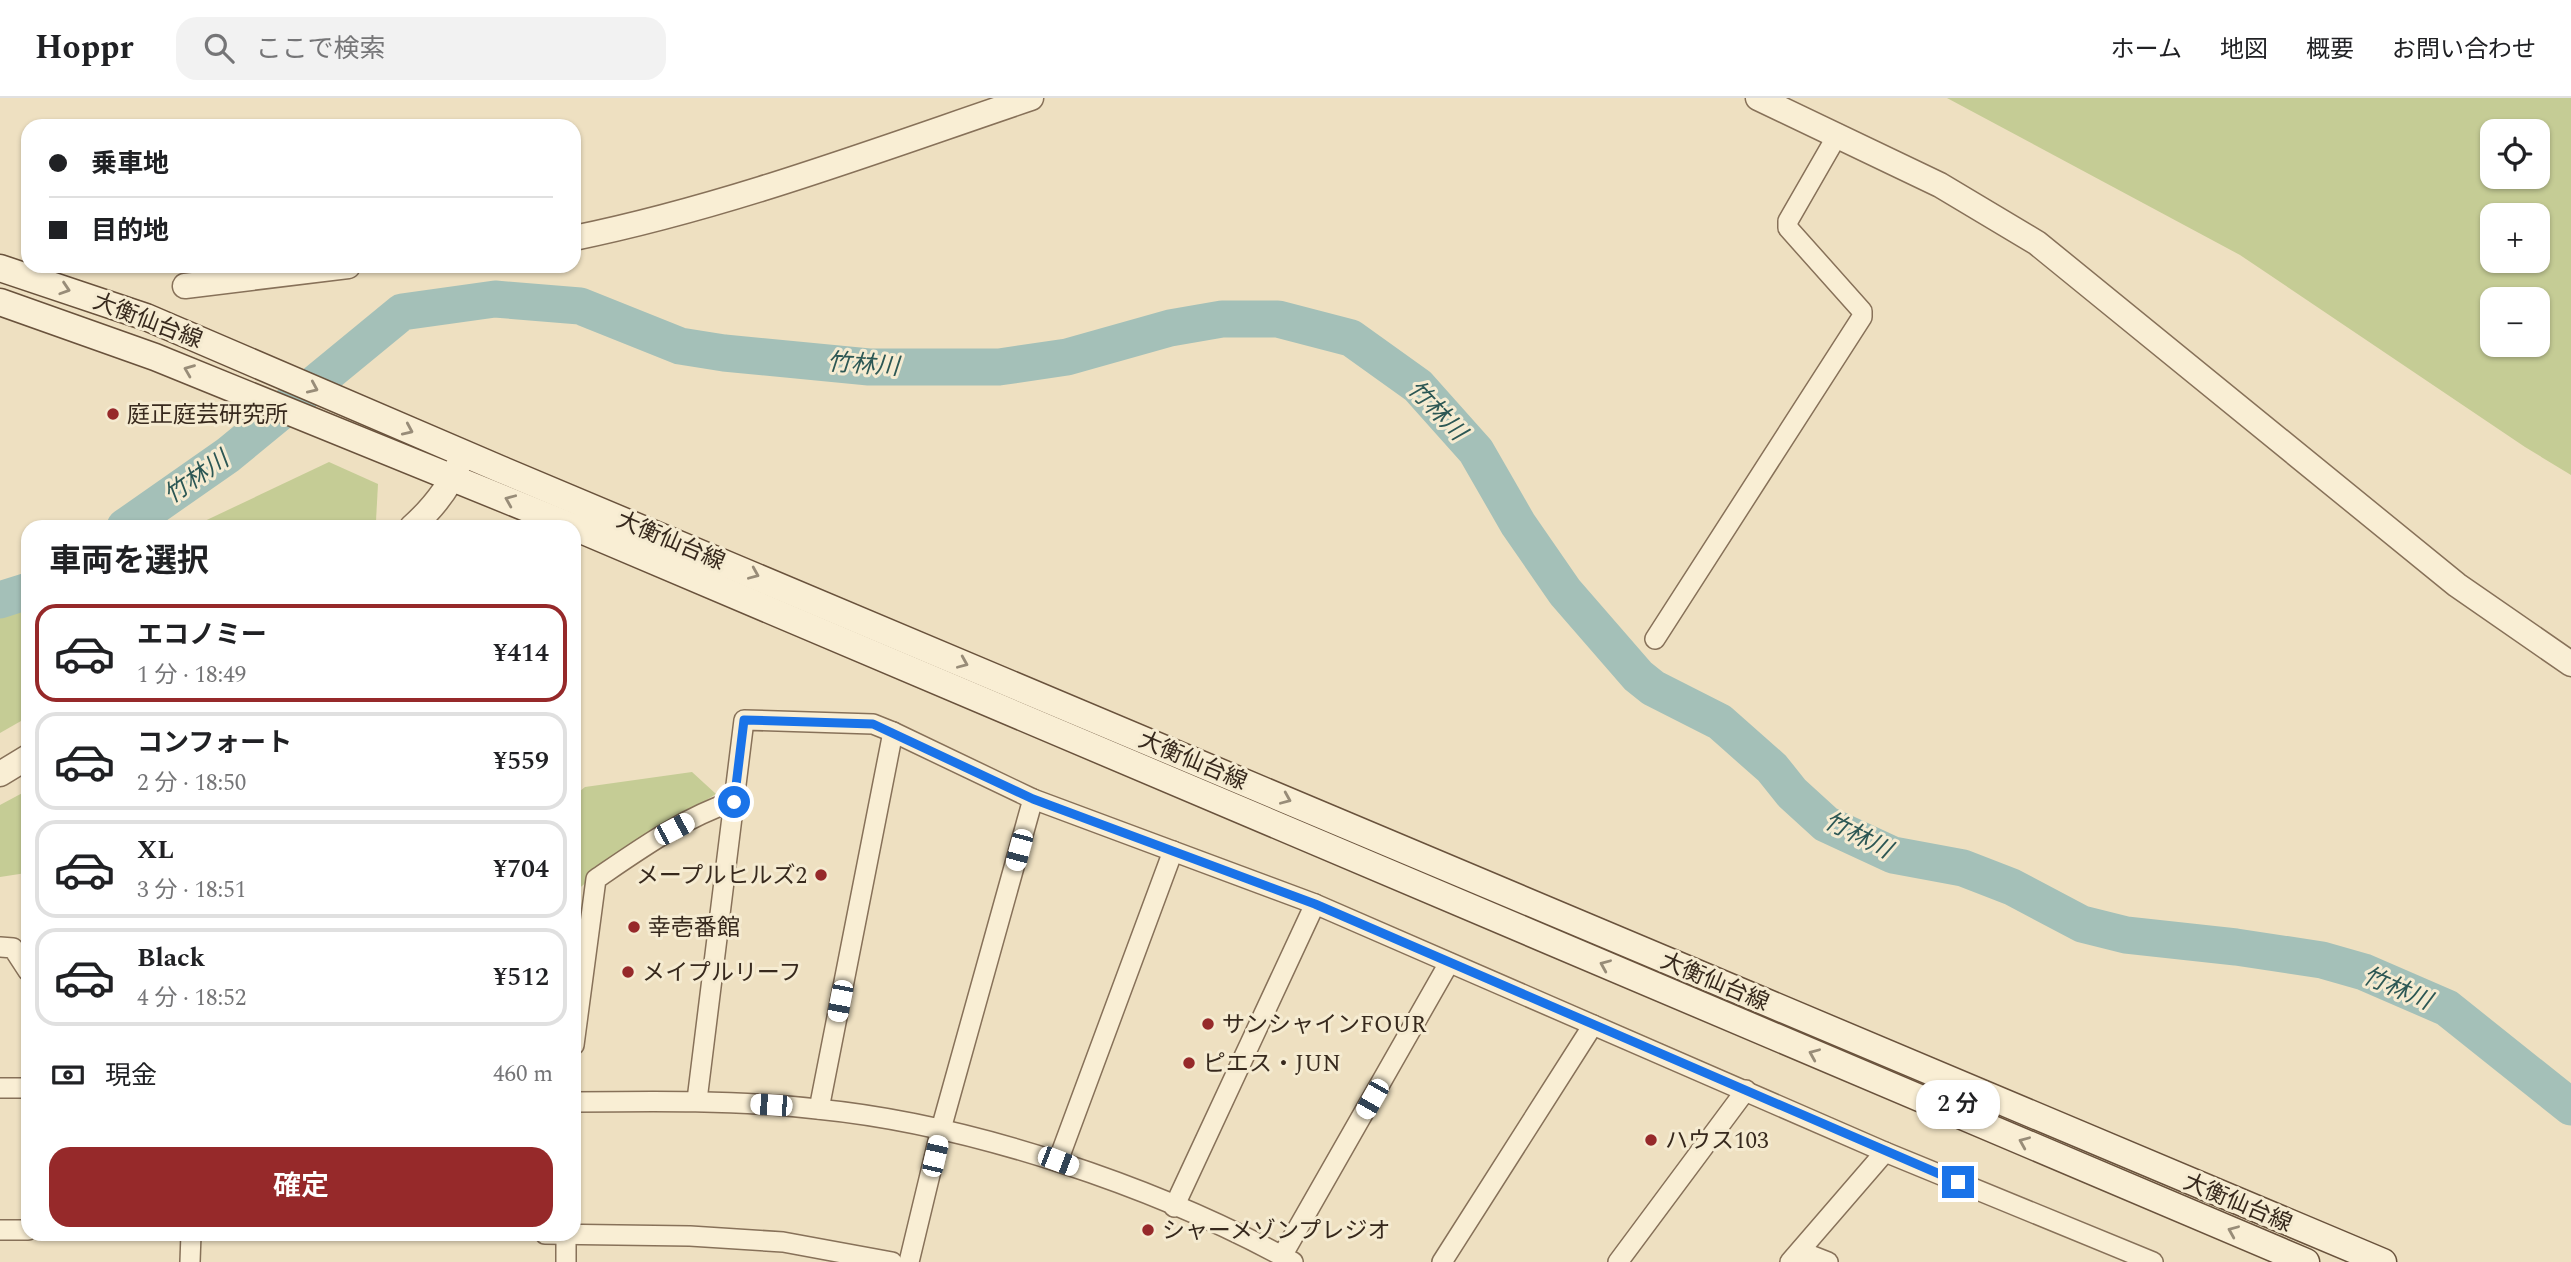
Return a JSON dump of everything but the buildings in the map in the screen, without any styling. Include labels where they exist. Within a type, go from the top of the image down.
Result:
[{"type":"main road","name":"大衡仙台線","points":[[0,268],[146,317],[281,373],[2336,1253],[2383,1262]]},
{"type":"main road","name":"大衡仙台線","points":[[0,302],[109,340],[325,424],[556,520]]},
{"type":"main road","name":"大衡仙台線","points":[[581,530],[2306,1262]]},
{"type":"street","points":[[581,237],[651,222],[723,202],[1031,98]]},
{"type":"street","points":[[1758,98],[1940,185],[2037,243],[2457,585],[2571,664]]},
{"type":"street","points":[[1655,639],[1862,317],[1862,311],[1788,228],[1788,221],[1838,134]]},
{"type":"street","points":[[185,286],[291,273]]},
{"type":"street","points":[[420,520],[430,511],[453,478],[463,453]]},
{"type":"street","points":[[697,1100],[744,720],[873,724],[1033,799],[1315,904],[1885,1152],[2153,1262]]},
{"type":"street","points":[[819,1109],[892,732]]},
{"type":"street","points":[[0,774],[21,761]]},
{"type":"street","points":[[909,1262],[941,1129],[1033,799]]},
{"type":"street","points":[[581,992],[596,879],[655,839],[713,808],[734,802]]},
{"type":"street","points":[[1058,1161],[1173,851]]},
{"type":"street","points":[[1174,1207],[1315,904]]},
{"type":"street","points":[[0,947],[13,948],[21,960]]},
{"type":"street","points":[[581,1102],[697,1100],[819,1109],[941,1129],[1058,1161],[1174,1207],[1288,1259],[1449,963]]},
{"type":"street","points":[[1442,1262],[1593,1025]]},
{"type":"street","points":[[0,1088],[21,1088]]},
{"type":"street","points":[[1618,1262],[1746,1090]]},
{"type":"street","points":[[1795,1256],[1885,1152]]},
{"type":"street","points":[[0,1230],[21,1230]]},
{"type":"street","points":[[581,1234],[690,1236],[783,1242],[892,1262]]},
{"type":"street","points":[[190,1262],[191,1241]]},
{"type":"street","points":[[566,1241],[566,1262]]},
{"type":"street","points":[[1795,1256],[1828,1262]]},
{"type":"green space","points":[[1947,98],[2571,98],[2571,475],[2525,447],[2240,255]]},
{"type":"green space","points":[[329,462],[378,484],[376,520],[207,520]]},
{"type":"green space","points":[[21,608],[21,721],[0,733],[0,618]]},
{"type":"green space","points":[[692,772],[716,794],[614,858],[581,887],[581,790],[585,787]]},
{"type":"green space","points":[[21,794],[21,874],[0,877],[0,805]]},
{"type":"waterway","name":"竹林川","points":[[135,520],[228,455],[402,312],[495,299],[580,306],[680,346],[869,367],[999,367],[1067,357],[1170,328],[1222,319],[1278,319],[1351,338],[1418,386],[1476,451],[1518,524],[1565,592],[1638,676],[1653,688],[1720,722],[1772,768],[1792,793],[1826,824],[1893,855],[1963,868],[2012,887],[2082,924],[2126,935],[2322,960],[2364,972],[2447,1008],[2571,1107]]},
{"type":"waterway","name":"竹林川","points":[[0,600],[21,593]]},
{"type":"place","name":"庭正庭芸研究所","points":[[113,414]]},
{"type":"place","name":"メープルヒルズ2","points":[[821,875]]},
{"type":"place","name":"幸壱番館","points":[[634,927]]},
{"type":"place","name":"メイプルリーフ","points":[[628,972]]},
{"type":"place","name":"サンシャインFOUR","points":[[1208,1024]]},
{"type":"place","name":"ピエス・JUN","points":[[1189,1063]]},
{"type":"place","name":"ハウス103","points":[[1651,1140]]},
{"type":"place","name":"シャーメゾンプレジオ","points":[[1148,1230]]},
{"type":"route","points":[[734,802],[744,720],[873,724],[1033,799],[1315,904],[1958,1182]]}]
